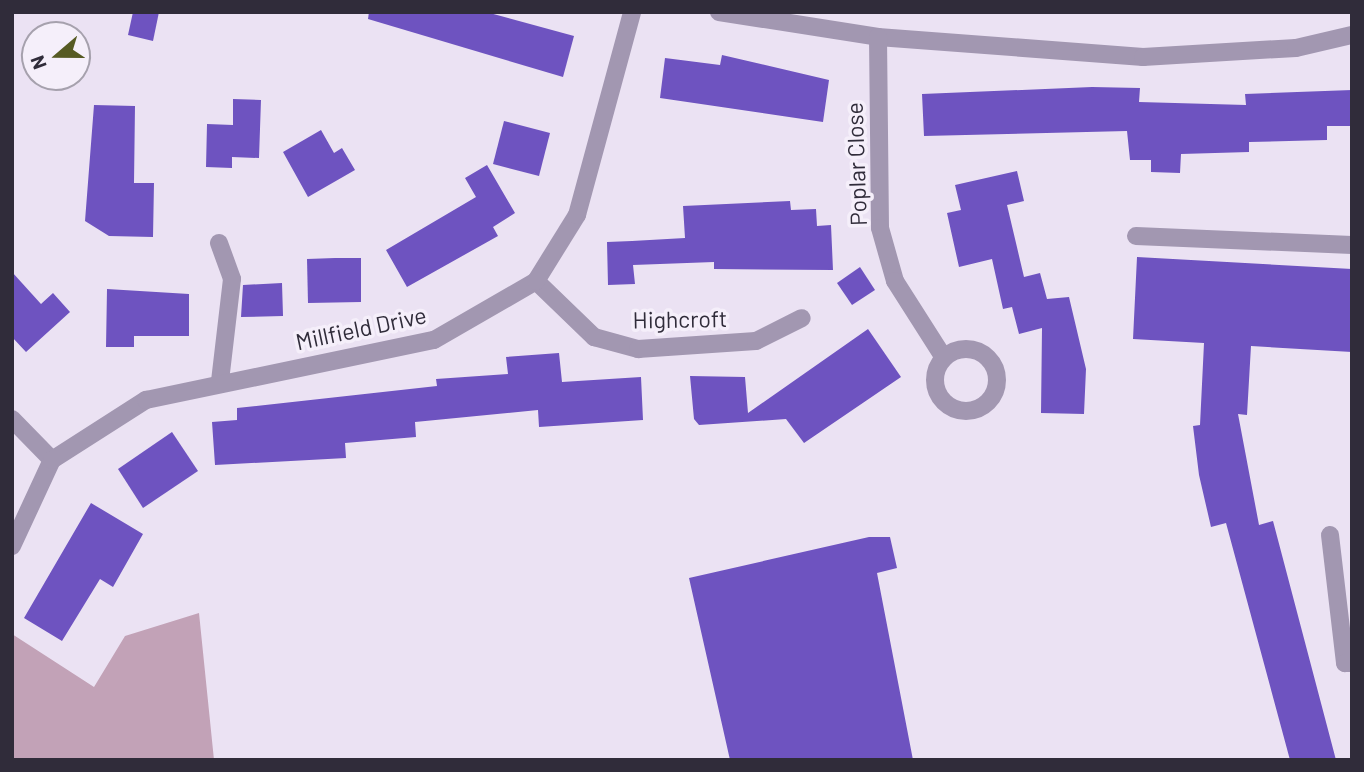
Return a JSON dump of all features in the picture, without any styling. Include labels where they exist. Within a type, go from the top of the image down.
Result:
[{"type":"street","name":"Millfield Drive","points":[[52,460],[146,400],[220,381],[434,340],[536,281],[577,215],[632,12]]},
{"type":"street","points":[[719,12],[878,37],[1143,57],[1296,48],[1352,35]]},
{"type":"street","name":"Poplar Close","points":[[878,37],[880,228],[895,281],[944,358]]},
{"type":"street","points":[[1136,236],[1352,245]]},
{"type":"street","points":[[219,243],[232,279],[220,381]]},
{"type":"street","name":"Highcroft","points":[[536,281],[594,337],[638,349],[756,341],[802,318]]},
{"type":"street","points":[[12,419],[52,460],[12,546]]},
{"type":"street","points":[[1330,535],[1345,663],[1352,663]]},
{"type":"shaded area","points":[[199,613],[214,760],[12,760],[12,634],[94,687],[125,636]]},
{"type":"building","points":[[133,12],[159,12],[153,41],[128,35]]},
{"type":"building","points":[[369,12],[486,12],[574,36],[563,77],[368,19]]},
{"type":"building","points":[[722,55],[829,80],[823,122],[660,98],[665,58],[720,65]]},
{"type":"building","points":[[1092,87],[1140,88],[1139,102],[1246,105],[1245,94],[1352,90],[1352,126],[1327,126],[1327,140],[1249,142],[1249,152],[1181,154],[1180,173],[1151,172],[1151,160],[1130,160],[1127,131],[924,136],[922,94]]},
{"type":"building","points":[[233,99],[261,100],[259,158],[232,157],[232,168],[206,167],[207,124],[233,125]]},
{"type":"building","points":[[94,105],[135,106],[134,183],[154,183],[153,237],[109,236],[85,221]]},
{"type":"building","points":[[504,121],[550,133],[539,176],[493,164]]},
{"type":"building","points":[[321,130],[334,153],[342,148],[355,170],[308,197],[283,152]]},
{"type":"building","points":[[487,165],[515,213],[493,227],[498,236],[407,287],[386,250],[476,197],[465,178]]},
{"type":"building","points":[[1017,171],[1024,201],[1007,205],[1024,277],[1040,273],[1047,299],[1069,297],[1086,369],[1084,414],[1041,413],[1042,328],[1019,334],[1012,307],[1003,309],[992,259],[959,267],[947,213],[961,210],[955,185]]},
{"type":"building","points":[[790,201],[791,210],[816,209],[817,226],[831,225],[833,270],[714,269],[714,262],[633,265],[635,284],[608,285],[607,242],[685,238],[683,206]]},
{"type":"building","points":[[1137,257],[1352,269],[1352,352],[1251,346],[1247,415],[1238,414],[1259,525],[1273,521],[1336,760],[1290,760],[1226,523],[1211,527],[1199,475],[1193,426],[1200,425],[1204,343],[1133,339]]},
{"type":"building","points":[[361,258],[361,302],[308,303],[307,259]]},
{"type":"building","points":[[860,267],[875,290],[852,305],[837,283]]},
{"type":"building","points":[[12,272],[41,304],[53,293],[70,312],[26,352],[12,337]]},
{"type":"building","points":[[282,283],[283,316],[241,317],[243,285]]},
{"type":"building","points":[[107,289],[189,294],[189,336],[134,336],[134,347],[106,347]]},
{"type":"building","points":[[868,329],[901,377],[804,443],[786,419],[699,425],[694,419],[690,376],[745,377],[748,413]]},
{"type":"building","points":[[559,353],[562,382],[641,377],[643,420],[539,427],[538,410],[415,422],[416,437],[345,443],[346,458],[215,465],[212,422],[237,420],[237,408],[437,386],[436,379],[508,374],[506,357]]},
{"type":"building","points":[[172,432],[198,471],[143,508],[118,469]]},
{"type":"building","points":[[91,503],[143,534],[113,587],[100,579],[62,641],[24,618]]},
{"type":"building","points":[[869,537],[890,537],[897,568],[877,573],[913,760],[730,760],[689,578]]}]
